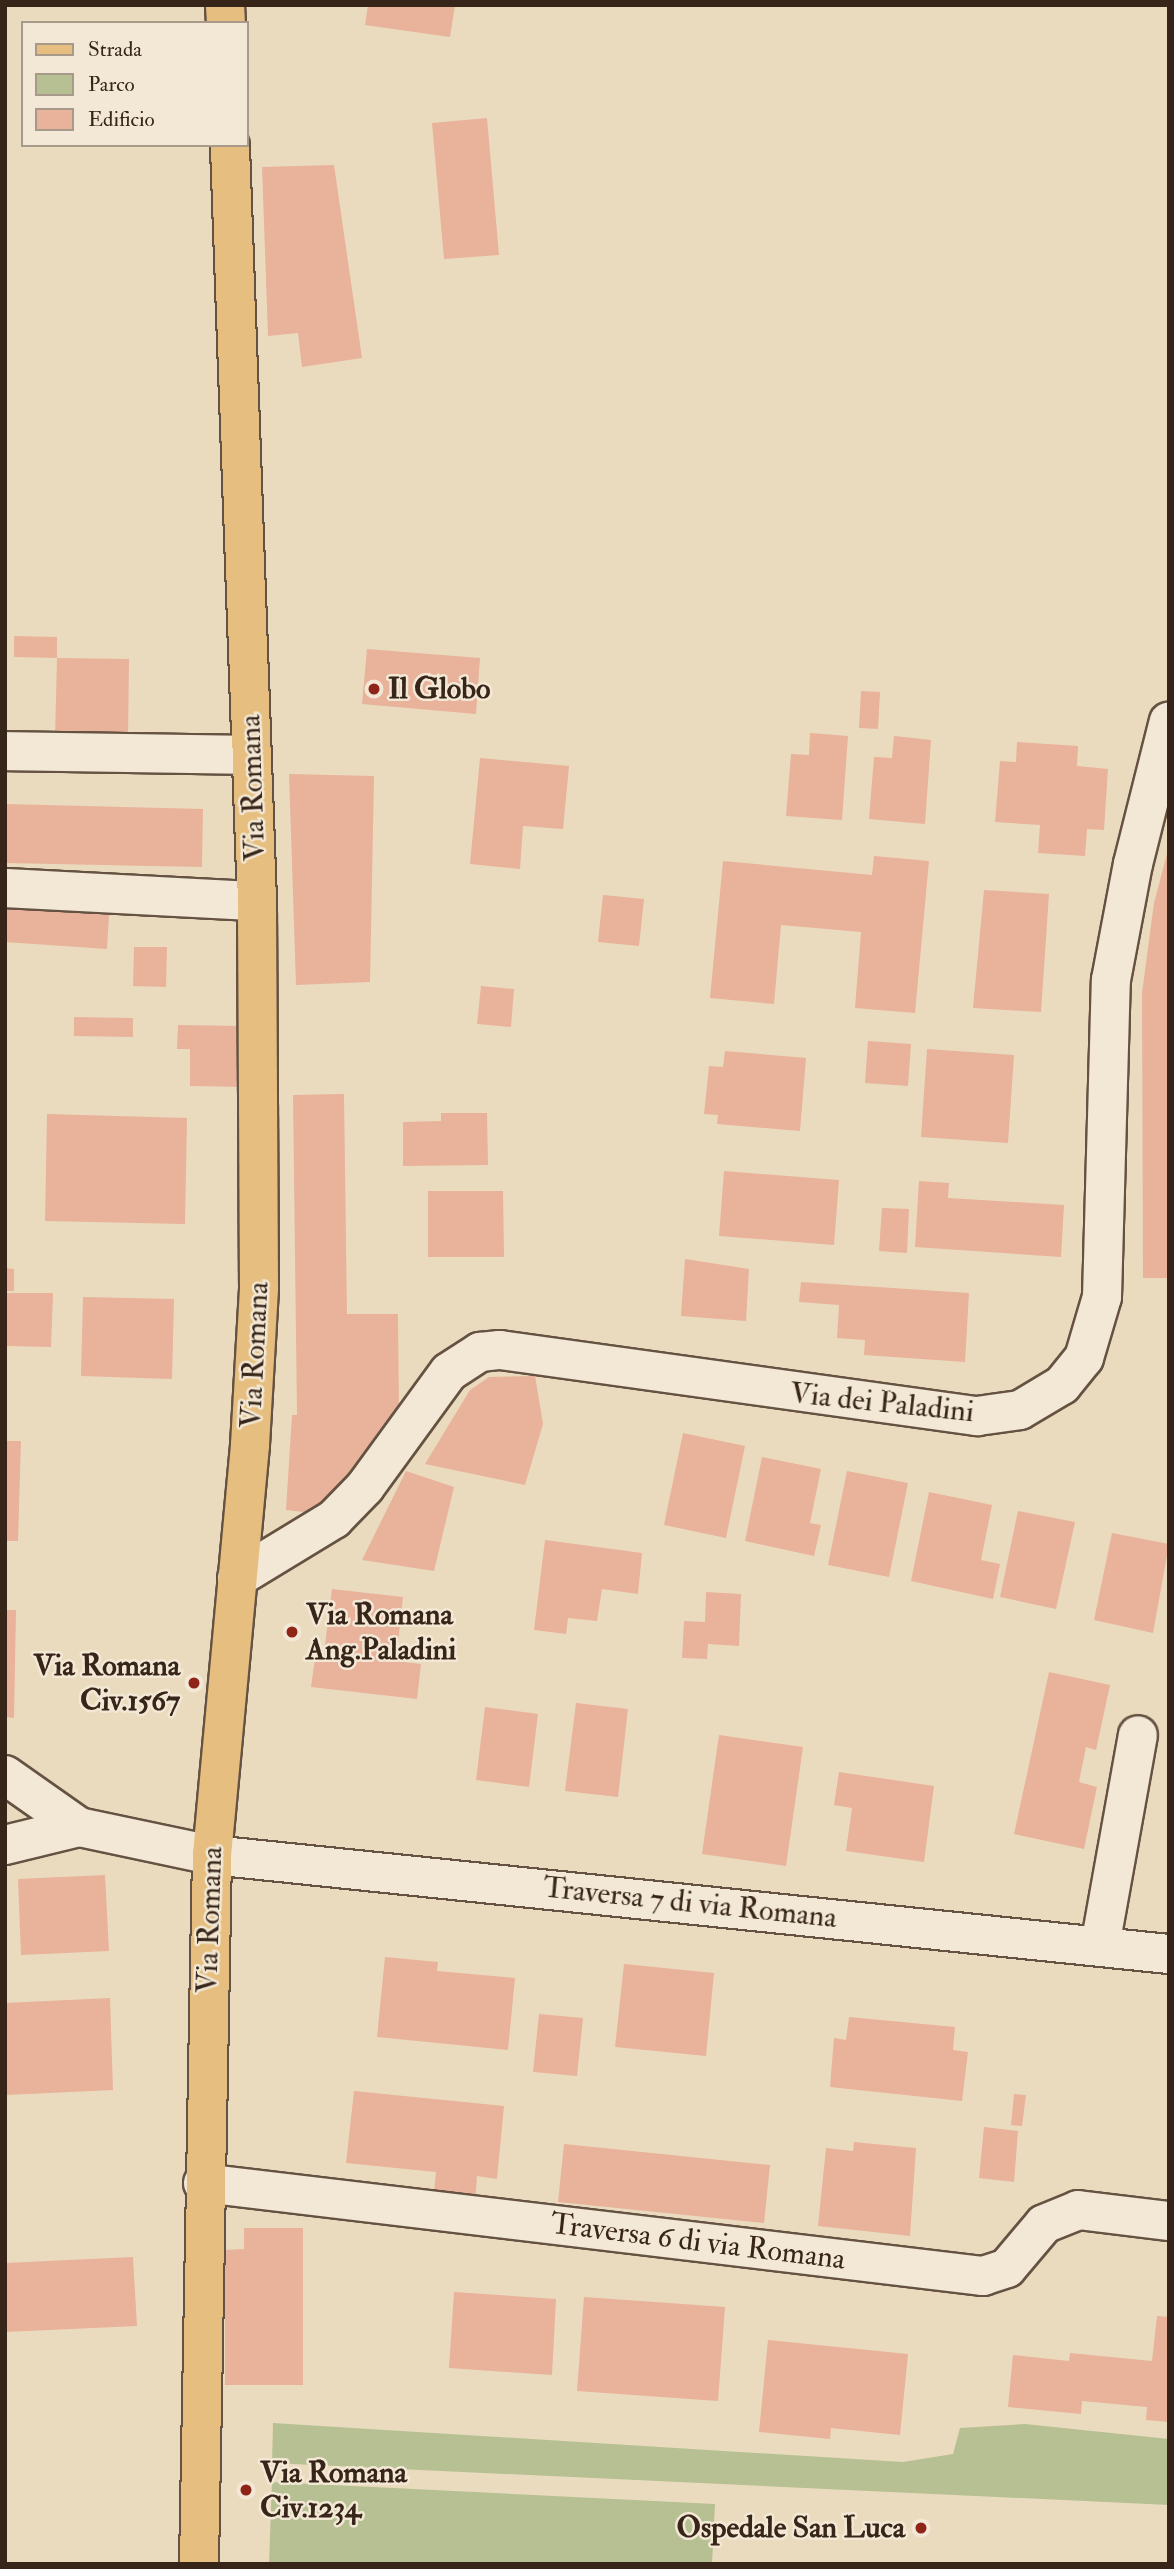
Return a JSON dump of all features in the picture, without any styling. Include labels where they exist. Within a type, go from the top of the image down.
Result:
[{"type":"main road","name":"Via Romana","points":[[199,2564],[203,2183],[212,1855],[259,1289],[257,901],[230,147]]},
{"type":"street","name":"Via dei Paladini","points":[[237,1578],[334,1519],[365,1487],[449,1372],[480,1352],[500,1350],[977,1416],[1020,1410],[1062,1385],[1084,1358],[1102,1297],[1111,979],[1133,864],[1169,721]]},
{"type":"street","points":[[5,751],[252,755]]},
{"type":"street","points":[[5,888],[257,901]]},
{"type":"street","points":[[1100,1946],[1138,1735]]},
{"type":"street","points":[[5,1775],[79,1827]]},
{"type":"street","points":[[5,1846],[79,1827]]},
{"type":"street","name":"Traversa 7 di via Romana","points":[[79,1827],[212,1855],[1169,1954]]},
{"type":"street","name":"Traversa 6 di via Romana","points":[[203,2183],[983,2276],[1007,2268],[1044,2224],[1078,2210],[1169,2221]]},
{"type":"green space","points":[[273,2423],[903,2462],[953,2454],[960,2428],[1025,2424],[1169,2439],[1169,2505],[272,2463]]},
{"type":"green space","points":[[272,2482],[715,2504],[712,2564],[269,2564]]},
{"type":"building","points":[[368,5],[455,5],[450,37],[365,25]]},
{"type":"building","points":[[487,118],[499,255],[444,259],[432,123]]},
{"type":"building","points":[[334,165],[362,358],[302,367],[298,333],[268,336],[262,167]]},
{"type":"building","points":[[14,636],[57,637],[57,658],[14,657]]},
{"type":"building","points":[[367,649],[480,658],[476,714],[362,704]]},
{"type":"building","points":[[57,658],[129,659],[128,740],[55,739]]},
{"type":"building","points":[[861,691],[880,692],[878,729],[859,728]]},
{"type":"building","points":[[810,733],[848,736],[842,820],[786,816],[791,754],[809,755]]},
{"type":"building","points":[[894,736],[931,740],[925,824],[869,819],[874,757],[892,758]]},
{"type":"building","points":[[1017,742],[1078,746],[1077,766],[1108,769],[1104,830],[1087,829],[1085,856],[1038,853],[1040,825],[995,822],[1000,761],[1016,762]]},
{"type":"building","points":[[480,758],[569,766],[563,829],[523,826],[520,869],[470,864]]},
{"type":"building","points":[[289,774],[374,776],[370,982],[296,985]]},
{"type":"building","points":[[5,804],[203,809],[202,867],[5,863]]},
{"type":"building","points":[[1168,850],[1169,1278],[1143,1278],[1142,993],[1154,903]]},
{"type":"building","points":[[874,856],[929,861],[915,1013],[855,1008],[861,932],[781,925],[774,1004],[710,998],[723,861],[872,875]]},
{"type":"building","points":[[984,890],[1049,894],[1041,1012],[973,1008]]},
{"type":"building","points":[[603,895],[644,899],[639,946],[598,942]]},
{"type":"building","points":[[5,908],[109,915],[107,949],[5,942]]},
{"type":"building","points":[[134,947],[167,947],[166,987],[133,986]]},
{"type":"building","points":[[481,986],[514,989],[511,1027],[477,1024]]},
{"type":"building","points":[[74,1017],[133,1018],[133,1037],[74,1036]]},
{"type":"building","points":[[178,1025],[244,1026],[243,1087],[190,1086],[190,1049],[177,1049]]},
{"type":"building","points":[[868,1041],[911,1044],[908,1086],[865,1083]]},
{"type":"building","points":[[927,1049],[1014,1055],[1008,1143],[921,1137]]},
{"type":"building","points":[[725,1051],[806,1058],[800,1131],[717,1124],[718,1115],[704,1114],[709,1066],[723,1067]]},
{"type":"building","points":[[344,1094],[347,1314],[398,1314],[399,1414],[329,1515],[286,1510],[292,1415],[297,1415],[293,1095]]},
{"type":"building","points":[[441,1113],[487,1113],[488,1165],[403,1166],[403,1122],[441,1121]]},
{"type":"building","points":[[47,1114],[187,1118],[185,1224],[45,1221]]},
{"type":"building","points":[[724,1171],[839,1180],[834,1245],[719,1236]]},
{"type":"building","points":[[919,1181],[949,1183],[948,1198],[1064,1205],[1061,1257],[915,1247]]},
{"type":"building","points":[[428,1191],[503,1191],[504,1257],[428,1257]]},
{"type":"building","points":[[882,1208],[909,1209],[907,1253],[879,1251]]},
{"type":"building","points":[[685,1259],[749,1269],[746,1321],[681,1316]]},
{"type":"building","points":[[5,1268],[14,1269],[14,1291],[5,1291]]},
{"type":"building","points":[[801,1282],[969,1293],[965,1362],[864,1355],[865,1340],[837,1338],[839,1305],[799,1302]]},
{"type":"building","points":[[5,1293],[53,1293],[51,1347],[5,1346]]},
{"type":"building","points":[[83,1297],[174,1299],[172,1379],[81,1376]]},
{"type":"building","points":[[535,1376],[543,1424],[525,1485],[425,1464],[470,1390],[489,1377]]},
{"type":"building","points":[[683,1433],[745,1446],[726,1538],[664,1525]]},
{"type":"building","points":[[5,1441],[21,1441],[18,1541],[5,1541]]},
{"type":"building","points":[[762,1457],[821,1469],[810,1523],[821,1525],[814,1556],[745,1541]]},
{"type":"building","points":[[406,1471],[454,1487],[434,1571],[362,1560]]},
{"type":"building","points":[[847,1471],[908,1483],[889,1577],[828,1565]]},
{"type":"building","points":[[929,1492],[992,1505],[981,1560],[1000,1564],[993,1599],[911,1581]]},
{"type":"building","points":[[1018,1511],[1075,1522],[1056,1609],[1000,1597]]},
{"type":"building","points":[[1112,1533],[1169,1544],[1153,1633],[1094,1620]]},
{"type":"building","points":[[545,1540],[642,1553],[638,1594],[602,1589],[597,1621],[568,1618],[566,1634],[534,1630]]},
{"type":"building","points":[[332,1589],[403,1597],[396,1661],[421,1664],[417,1699],[311,1687],[316,1652],[324,1653]]},
{"type":"building","points":[[706,1592],[741,1594],[739,1646],[708,1644],[707,1659],[682,1658],[684,1621],[705,1622]]},
{"type":"building","points":[[5,1610],[16,1610],[14,1718],[5,1717]]},
{"type":"building","points":[[1049,1672],[1110,1685],[1096,1750],[1086,1747],[1079,1782],[1097,1787],[1084,1849],[1014,1834]]},
{"type":"building","points":[[576,1703],[628,1709],[618,1797],[565,1791]]},
{"type":"building","points":[[485,1707],[538,1714],[529,1787],[476,1780]]},
{"type":"building","points":[[719,1735],[803,1747],[786,1866],[702,1854]]},
{"type":"building","points":[[839,1772],[934,1786],[924,1862],[846,1851],[852,1808],[834,1805]]},
{"type":"building","points":[[105,1875],[109,1951],[21,1955],[18,1879]]},
{"type":"building","points":[[385,1957],[438,1962],[437,1971],[515,1978],[508,2050],[377,2037]]},
{"type":"building","points":[[624,1964],[714,1973],[706,2056],[615,2047]]},
{"type":"building","points":[[110,1998],[113,2090],[7,2095],[5,2003]]},
{"type":"building","points":[[539,2014],[583,2018],[577,2076],[533,2072]]},
{"type":"building","points":[[849,2017],[955,2027],[953,2050],[968,2052],[962,2101],[830,2087],[834,2038],[846,2040]]},
{"type":"building","points":[[354,2091],[504,2106],[497,2179],[477,2176],[475,2206],[433,2202],[436,2172],[346,2163]]},
{"type":"building","points":[[1014,2094],[1026,2095],[1022,2126],[1011,2125]]},
{"type":"building","points":[[984,2127],[1018,2131],[1014,2182],[979,2178]]},
{"type":"building","points":[[854,2142],[916,2148],[910,2236],[818,2226],[826,2148],[853,2151]]},
{"type":"building","points":[[564,2144],[770,2165],[764,2223],[558,2202]]},
{"type":"building","points":[[244,2228],[303,2228],[303,2385],[225,2385],[225,2250],[244,2249]]},
{"type":"building","points":[[133,2257],[137,2326],[5,2332],[5,2263]]},
{"type":"building","points":[[454,2292],[556,2299],[552,2375],[449,2368]]},
{"type":"building","points":[[584,2297],[725,2307],[718,2401],[577,2391]]},
{"type":"building","points":[[1157,2316],[1169,2317],[1169,2422],[1146,2420],[1147,2407],[1082,2401],[1081,2414],[1008,2407],[1013,2355],[1069,2361],[1070,2353],[1152,2361]]},
{"type":"building","points":[[768,2340],[908,2354],[900,2435],[831,2428],[830,2439],[759,2432]]},
{"type":"place","name":"Il Globo","points":[[374,689]]},
{"type":"place","name":"Via Romana Ang.Paladini","points":[[292,1632]]},
{"type":"place","name":"Via Romana Civ.1567","points":[[194,1683]]},
{"type":"place","name":"Via Romana Civ.1234","points":[[246,2490]]},
{"type":"place","name":"Ospedale San Luca","points":[[921,2528]]}]
